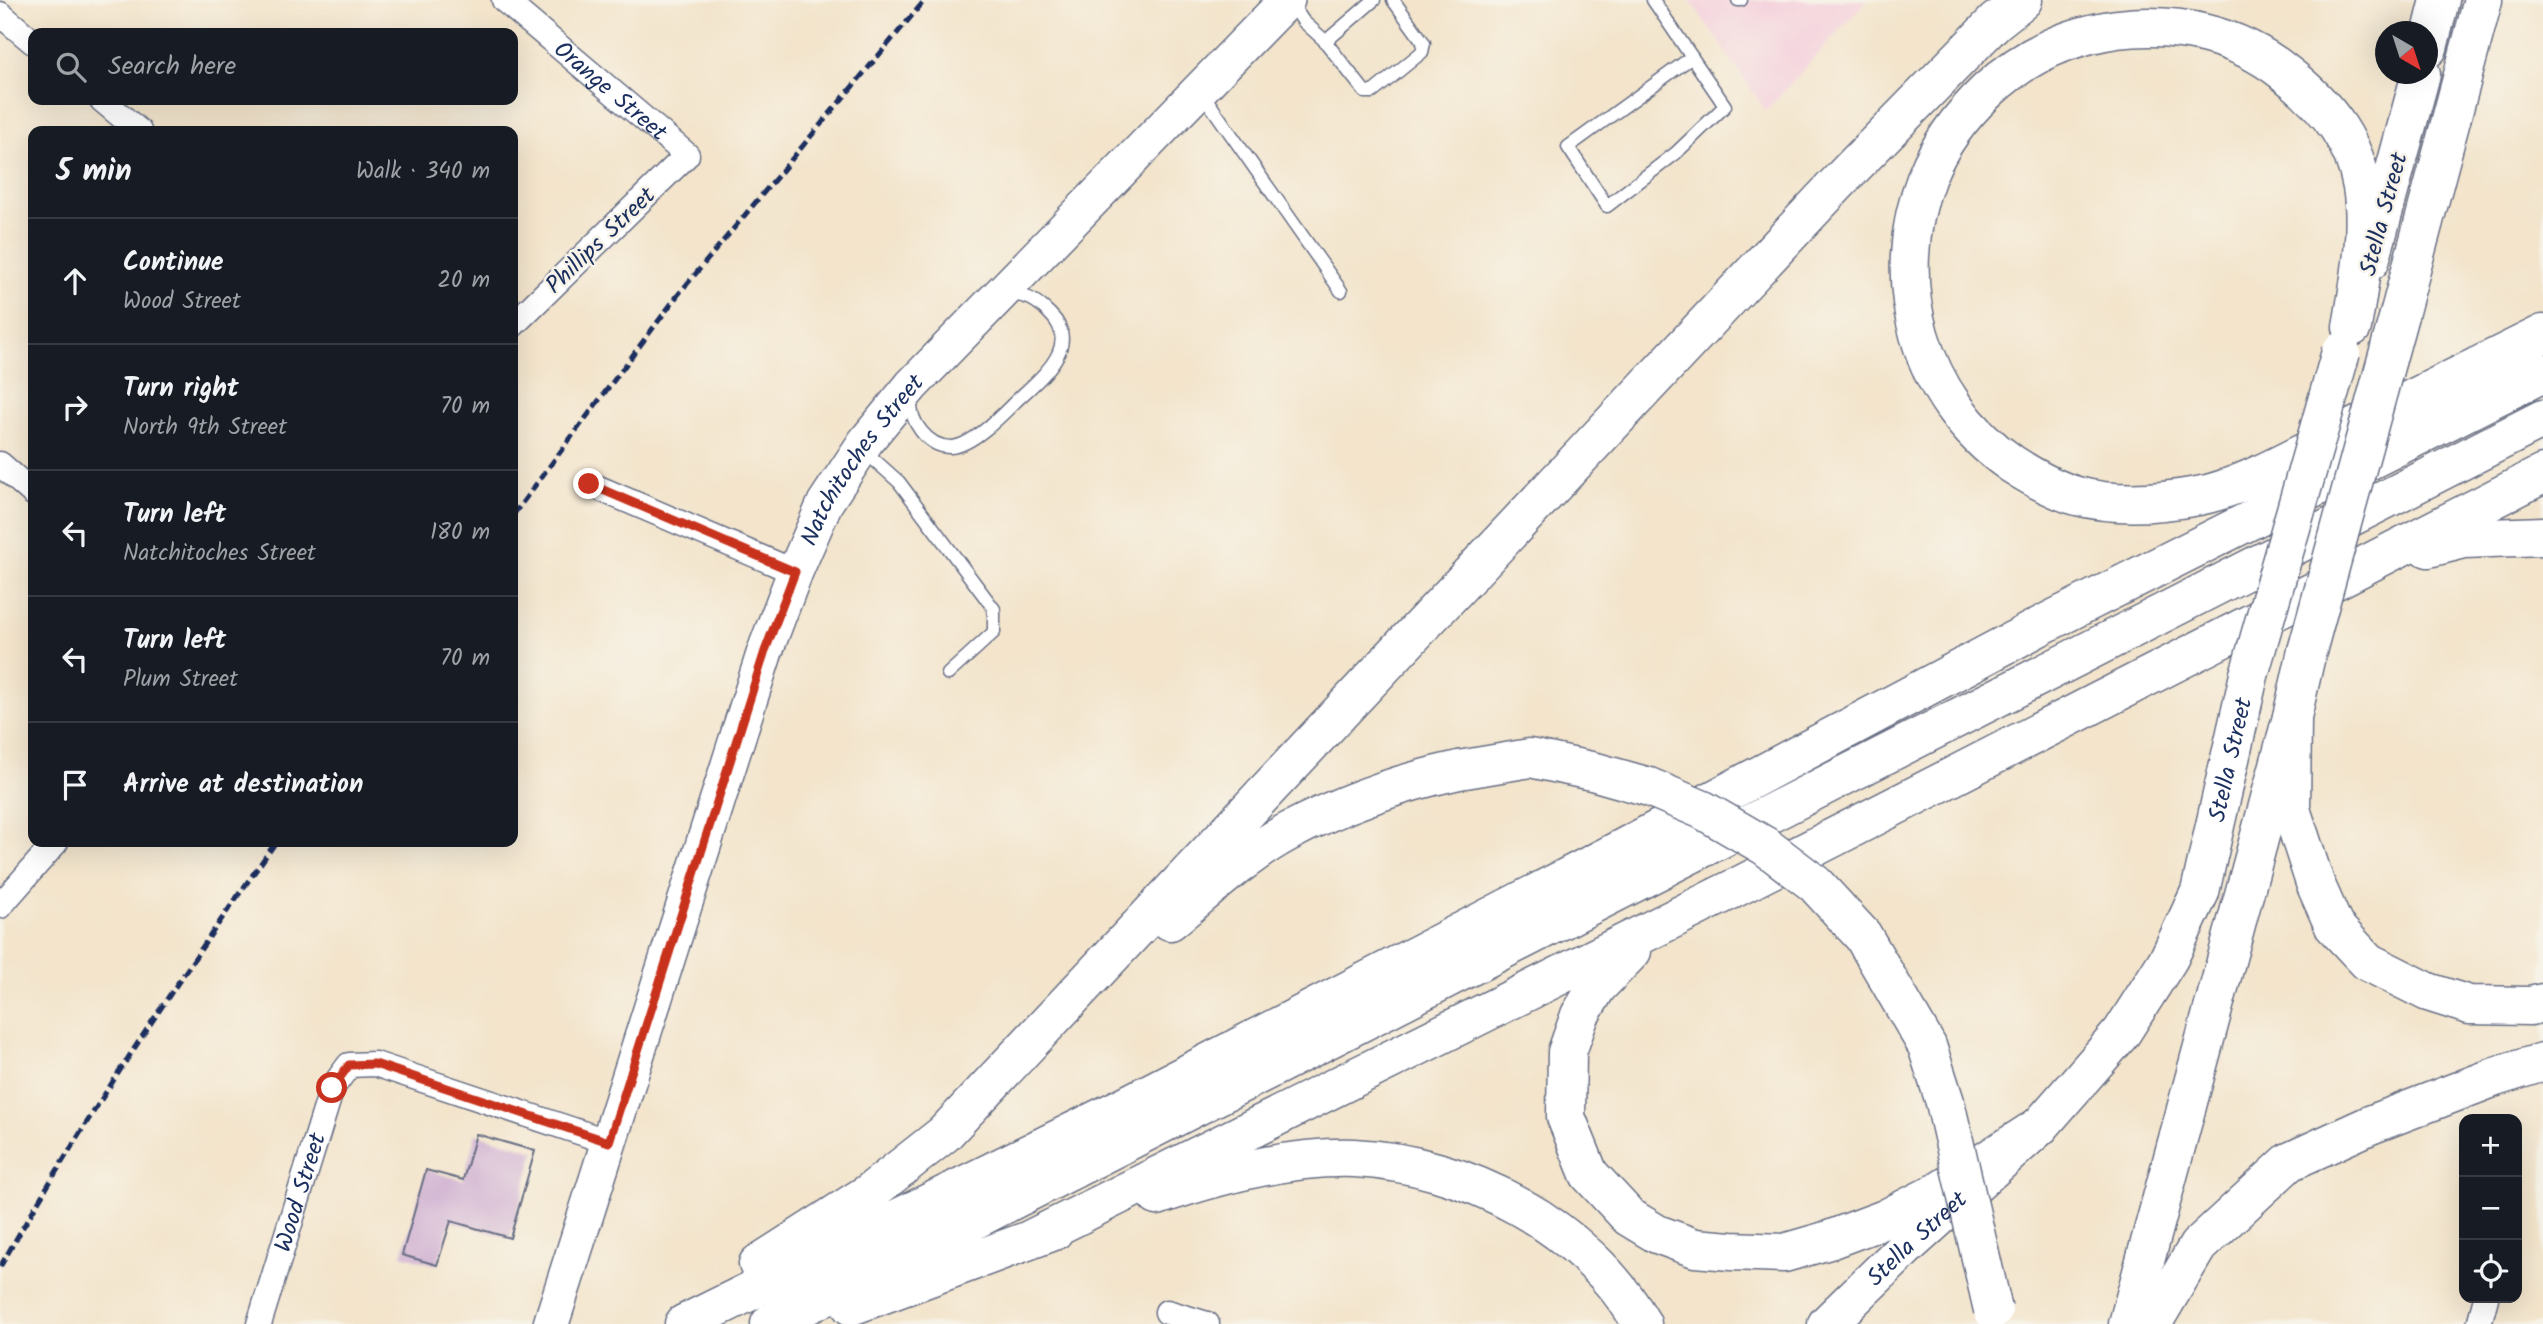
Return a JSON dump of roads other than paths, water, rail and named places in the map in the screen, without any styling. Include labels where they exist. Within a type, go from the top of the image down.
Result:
[{"type":"main road","points":[[944,1134],[1849,171],[1995,22],[2023,0]]},
{"type":"main road","points":[[2434,21],[2440,0]]},
{"type":"main road","name":"Stella Street","points":[[2128,1324],[2483,0]]},
{"type":"main road","points":[[2346,339],[2364,260],[2366,205],[2360,172],[2344,132],[2328,111],[2293,78],[2263,55],[2220,37],[2178,28],[2140,27],[2096,32],[2050,47],[2006,73],[1968,109],[1943,144],[1927,177],[1915,220],[1910,258],[1910,296],[1926,361],[1942,390],[1965,422],[1992,450],[2028,474],[2073,495],[2106,503],[2201,496],[2287,460],[2543,334]]},
{"type":"main road","name":"Stella Street","points":[[1827,1324],[1906,1247],[2040,1126],[2122,1032],[2169,958],[2200,892],[2249,675],[2418,84]]},
{"type":"main road","points":[[684,1324],[1121,1108],[1606,858],[2048,622],[2543,373]]},
{"type":"main road","points":[[770,1324],[2543,419]]},
{"type":"main road","points":[[1029,1240],[1733,889],[2543,474]]},
{"type":"main road","points":[[2375,561],[2464,539],[2543,537]]},
{"type":"main road","points":[[2292,717],[2291,809],[2315,883],[2334,926],[2368,962],[2428,992],[2469,1005],[2530,1006],[2543,1003]]},
{"type":"main road","points":[[666,1324],[869,1193],[944,1134],[1139,947],[1227,874],[1286,834],[1353,803],[1412,780],[1530,758],[1596,772],[1649,788],[1703,810],[1765,846],[1815,884],[1863,936],[1927,1046],[1945,1102],[1994,1317]]},
{"type":"main road","points":[[1733,889],[1651,937],[1626,956],[1597,987],[1580,1015],[1566,1052],[1566,1117],[1576,1145],[1589,1174],[1629,1217],[1657,1234],[1695,1248],[1784,1253],[1885,1219],[1938,1192],[2040,1126]]},
{"type":"main road","points":[[2152,1324],[2198,1246],[2289,1162],[2383,1120],[2495,1077],[2543,1062]]},
{"type":"main road","points":[[804,1324],[1029,1240],[1171,1191],[1265,1165],[1353,1158],[1413,1164],[1466,1182],[1511,1202],[1556,1229],[1593,1262],[1634,1309],[1642,1324]]},
{"type":"street","name":"Orange Street","points":[[504,0],[687,155]]},
{"type":"street","name":"Natchitoches Street","points":[[551,1324],[765,651],[825,503],[856,457],[912,385],[1288,0]]},
{"type":"street","points":[[0,14],[28,38]]},
{"type":"street","points":[[108,105],[133,126]]},
{"type":"street","name":"Phillips Street","points":[[518,320],[687,155]]},
{"type":"street","points":[[0,464],[28,489]]},
{"type":"street","points":[[589,484],[795,572]]},
{"type":"street","points":[[2,899],[51,847]]},
{"type":"street","name":"Wood Street","points":[[259,1324],[332,1088],[349,1065],[375,1064],[609,1142]]},
{"type":"street","points":[[2479,1324],[2485,1303]]},
{"type":"street","points":[[1167,1312],[1207,1324]]},
{"type":"lane","points":[[1288,0],[1365,92],[1373,92],[1422,52],[1424,43],[1393,0]]},
{"type":"lane","points":[[1325,42],[1374,0]]},
{"type":"lane","points":[[1653,0],[1692,57],[1725,106],[1676,153],[1607,206],[1568,147],[1692,57]]},
{"type":"lane","points":[[1199,90],[1341,291]]},
{"type":"lane","points":[[912,385],[910,407],[918,429],[935,442],[951,447],[970,441],[1048,370],[1059,355],[1063,337],[1057,321],[1033,298],[1003,291]]},
{"type":"lane","points":[[856,457],[871,457],[899,482],[994,609],[994,632],[948,674]]},
{"type":"railway","points":[[518,508],[677,296],[925,0]]},
{"type":"railway","points":[[0,1267],[133,1051],[272,847]]}]
